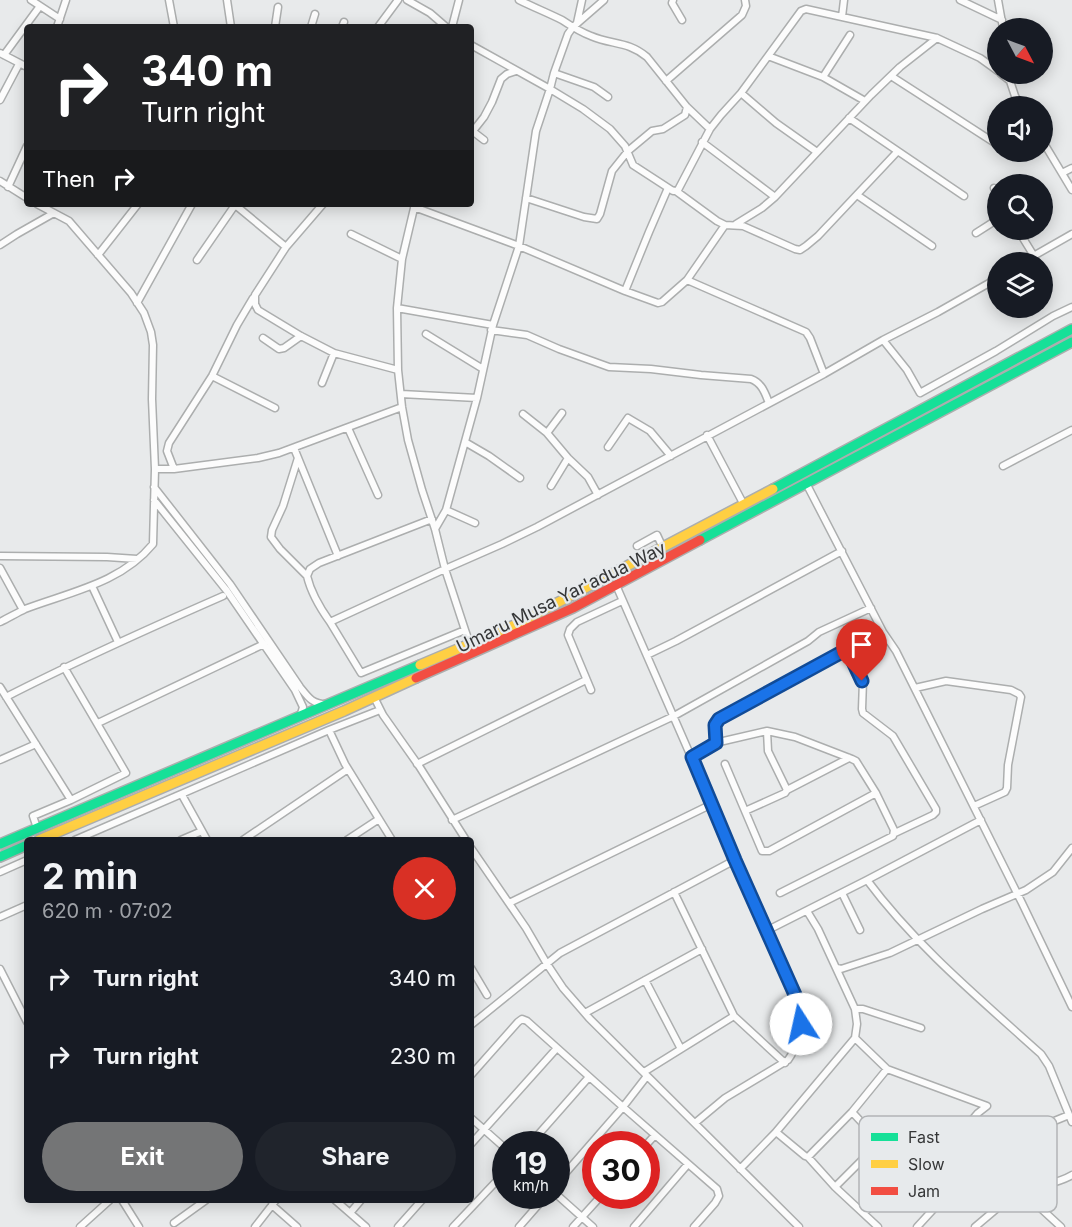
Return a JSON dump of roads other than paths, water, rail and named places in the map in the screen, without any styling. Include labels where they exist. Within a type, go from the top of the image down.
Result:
[{"type":"main road","name":"Umaru Musa Yar'adua Way","points":[[0,843],[517,624],[1072,329]]},
{"type":"main road","name":"Umaru Musa Yar'adua Way","points":[[46,837],[558,616],[1072,342]]},
{"type":"main road","points":[[553,605],[558,616]]},
{"type":"main road","points":[[0,857],[24,846]]},
{"type":"street","points":[[31,0],[60,19]]},
{"type":"street","points":[[58,24],[66,0]]},
{"type":"street","points":[[169,0],[173,24]]},
{"type":"street","points":[[227,0],[231,24]]},
{"type":"street","points":[[380,24],[398,0]]},
{"type":"street","points":[[407,0],[430,13],[443,24]]},
{"type":"street","points":[[449,24],[456,12],[459,0]]},
{"type":"street","points":[[519,0],[575,25],[588,35],[624,44],[641,52],[687,107],[710,129]]},
{"type":"street","points":[[575,25],[582,0]]},
{"type":"street","points":[[673,0],[672,3],[682,20]]},
{"type":"street","points":[[666,81],[741,15],[746,6],[745,0]]},
{"type":"street","points":[[806,0],[806,9]]},
{"type":"street","points":[[842,17],[844,0]]},
{"type":"street","points":[[960,0],[998,18]]},
{"type":"street","points":[[998,0],[1002,18]]},
{"type":"street","points":[[435,529],[446,510],[477,398],[492,327],[519,246],[536,131],[554,73],[568,34],[600,1]]},
{"type":"street","points":[[26,24],[40,6]]},
{"type":"street","points":[[275,24],[278,7]]},
{"type":"street","points":[[676,191],[710,129],[741,93],[801,11],[811,9],[937,38],[987,63]]},
{"type":"street","points":[[312,24],[315,14]]},
{"type":"street","points":[[24,26],[2,54],[24,66]]},
{"type":"street","points":[[823,77],[850,35]]},
{"type":"street","points":[[735,224],[762,208],[775,197],[865,101],[937,38]]},
{"type":"street","points":[[474,47],[583,109],[610,129],[628,151],[633,165],[676,191],[717,221],[725,225],[743,226],[795,249],[800,250],[818,236],[897,152]]},
{"type":"street","points":[[768,56],[823,77],[865,101]]},
{"type":"street","points":[[0,100],[19,64]]},
{"type":"street","points":[[474,128],[484,117],[501,79],[517,71]]},
{"type":"street","points":[[554,73],[594,87],[608,97]]},
{"type":"street","points":[[891,76],[987,138]]},
{"type":"street","points":[[741,93],[776,123],[817,152]]},
{"type":"street","points":[[526,198],[597,219],[612,171],[628,151],[652,131],[663,129],[685,115],[687,107]]},
{"type":"street","points":[[849,118],[964,196]]},
{"type":"street","points":[[474,132],[484,140]]},
{"type":"street","points":[[702,142],[775,197]]},
{"type":"street","points":[[8,187],[24,152]]},
{"type":"street","points":[[1053,158],[1072,190]]},
{"type":"street","points":[[1062,173],[1072,168]]},
{"type":"street","points":[[0,181],[24,196]]},
{"type":"street","points":[[625,291],[668,188]]},
{"type":"street","points":[[857,195],[932,246]]},
{"type":"street","points":[[0,622],[23,610],[114,576],[138,560],[153,544],[153,345],[151,332],[144,313],[131,293],[69,221],[43,207]]},
{"type":"street","points":[[98,255],[136,207]]},
{"type":"street","points":[[137,303],[190,207]]},
{"type":"street","points":[[197,260],[232,207]]},
{"type":"street","points":[[238,207],[286,247]]},
{"type":"street","points":[[174,469],[167,452],[168,446],[212,376],[237,325],[255,295],[286,247],[320,207]]},
{"type":"street","points":[[414,207],[402,259],[398,308],[398,370],[402,407],[408,440],[445,569],[470,644]]},
{"type":"street","points":[[417,207],[658,303],[687,280],[725,225]]},
{"type":"street","points":[[0,245],[54,213]]},
{"type":"street","points":[[976,233],[987,226]]},
{"type":"street","points":[[351,234],[402,259]]},
{"type":"street","points":[[1041,252],[1072,234]]},
{"type":"street","points":[[687,280],[806,332],[825,374]]},
{"type":"street","points":[[330,622],[502,544],[598,495],[987,284]]},
{"type":"street","points":[[255,295],[258,310],[301,336],[334,353],[398,370]]},
{"type":"street","points":[[883,340],[907,370],[920,393],[1072,307]]},
{"type":"street","points":[[398,308],[527,335],[568,353],[609,367],[751,379],[760,384],[769,403]]},
{"type":"street","points":[[426,334],[483,369]]},
{"type":"street","points":[[264,338],[279,349],[301,336]]},
{"type":"street","points":[[322,383],[334,353]]},
{"type":"street","points":[[212,376],[275,408]]},
{"type":"street","points":[[401,394],[477,398]]},
{"type":"street","points":[[154,469],[174,469],[258,458],[294,448],[402,407]]},
{"type":"street","points":[[547,433],[562,413]]},
{"type":"street","points":[[523,414],[547,433],[588,477],[598,495]]},
{"type":"street","points":[[608,447],[628,418],[650,431],[671,456]]},
{"type":"street","points":[[348,428],[378,495]]},
{"type":"street","points":[[1003,466],[1072,430]]},
{"type":"street","points":[[707,435],[744,504]]},
{"type":"street","points":[[465,442],[520,478]]},
{"type":"street","points":[[294,448],[338,556]]},
{"type":"street","points":[[298,458],[283,506],[272,530],[272,537],[280,549],[307,576],[318,606],[361,673],[465,630]]},
{"type":"street","points":[[551,486],[568,458]]},
{"type":"street","points":[[806,483],[883,632],[915,688],[1072,1007]]},
{"type":"street","points":[[154,487],[230,584],[300,687],[316,703],[330,704]]},
{"type":"street","points":[[154,500],[227,591],[295,690],[303,707],[300,717]]},
{"type":"street","points":[[446,510],[475,523]]},
{"type":"street","points":[[307,576],[310,569],[319,563],[432,519]]},
{"type":"street","points":[[637,546],[657,535],[663,548]]},
{"type":"street","points":[[647,655],[842,550]]},
{"type":"street","points":[[0,556],[138,560]]},
{"type":"street","points":[[0,568],[23,610]]},
{"type":"street","points":[[616,585],[800,1006],[801,1024],[792,1055],[785,1063],[725,1098],[695,1123]]},
{"type":"street","points":[[92,586],[118,642]]},
{"type":"street","points":[[6,697],[118,642],[224,596]]},
{"type":"street","points":[[591,690],[568,635],[570,629],[577,622],[622,601]]},
{"type":"street","points":[[452,820],[674,716],[808,641],[819,632],[871,608]]},
{"type":"street","points":[[98,723],[264,644]]},
{"type":"street","points":[[716,743],[715,725],[719,719],[846,651],[862,681],[863,713],[894,736],[936,809],[933,815],[780,893]]},
{"type":"street","points":[[37,828],[33,816],[126,773],[64,668]]},
{"type":"street","points":[[417,764],[586,680]]},
{"type":"street","points":[[915,688],[946,681],[1011,690],[1021,697],[1008,765],[1007,788],[1005,792],[974,806]]},
{"type":"street","points":[[0,687],[71,800]]},
{"type":"street","points":[[374,697],[380,710],[463,837]]},
{"type":"street","points":[[82,837],[380,710]]},
{"type":"street","points":[[329,730],[348,769],[390,837]]},
{"type":"street","points":[[692,757],[716,743],[767,730],[795,737],[856,761],[876,793],[894,833]]},
{"type":"street","points":[[767,730],[768,752],[787,790]]},
{"type":"street","points":[[0,760],[36,744]]},
{"type":"street","points":[[745,811],[785,793],[849,758]]},
{"type":"street","points":[[725,764],[760,848],[765,852],[876,793]]},
{"type":"street","points":[[247,837],[348,769]]},
{"type":"street","points":[[182,795],[205,837]]},
{"type":"street","points":[[509,903],[712,804]]},
{"type":"street","points":[[352,837],[379,819]]},
{"type":"street","points":[[768,930],[981,820]]},
{"type":"street","points":[[188,837],[202,831]]},
{"type":"street","points":[[837,968],[841,969],[890,953],[1018,894],[1053,872],[1072,848]]},
{"type":"street","points":[[474,852],[526,928],[546,964],[563,988],[799,1227]]},
{"type":"street","points":[[474,1023],[567,948],[735,860]]},
{"type":"street","points":[[0,872],[24,862]]},
{"type":"street","points":[[867,880],[918,940],[1041,1054],[1049,1065],[1072,1122]]},
{"type":"street","points":[[674,892],[734,1016],[785,1063]]},
{"type":"street","points":[[842,893],[860,930]]},
{"type":"street","points":[[0,917],[24,906]]},
{"type":"street","points":[[740,1169],[776,1132],[855,1038],[857,1024],[855,1009],[818,929],[807,911]]},
{"type":"street","points":[[585,1012],[702,949]]},
{"type":"street","points":[[0,969],[24,1016]]},
{"type":"street","points":[[474,977],[487,995]]},
{"type":"street","points":[[645,980],[681,1049]]},
{"type":"street","points":[[855,1009],[863,1009],[921,1028]]},
{"type":"street","points":[[570,1168],[623,1107],[646,1074],[734,1016]]},
{"type":"street","points":[[474,1072],[522,1019],[650,1131]]},
{"type":"street","points":[[855,1038],[887,1069],[987,1106],[975,1116]]},
{"type":"street","points":[[474,1141],[556,1048]]},
{"type":"street","points":[[808,1157],[852,1113],[887,1069]]},
{"type":"street","points":[[541,1131],[589,1077]]},
{"type":"street","points":[[852,1113],[859,1120]]},
{"type":"street","points":[[1057,1120],[1069,1115]]},
{"type":"street","points":[[474,1121],[492,1137]]},
{"type":"street","points":[[776,1132],[808,1157],[859,1210]]},
{"type":"street","points":[[660,1139],[717,1190],[719,1196],[715,1203],[694,1227]]},
{"type":"street","points":[[835,1187],[859,1163]]},
{"type":"street","points":[[634,1227],[688,1164]]},
{"type":"street","points":[[1057,1182],[1072,1175]]},
{"type":"street","points":[[453,1227],[492,1186]]},
{"type":"street","points":[[80,1227],[107,1203]]},
{"type":"street","points":[[124,1203],[139,1227]]},
{"type":"street","points":[[174,1223],[202,1203]]},
{"type":"street","points":[[255,1227],[274,1203],[297,1227]]},
{"type":"street","points":[[338,1203],[366,1227]]},
{"type":"street","points":[[350,1213],[358,1203]]},
{"type":"street","points":[[398,1227],[419,1203]]},
{"type":"street","points":[[570,1206],[593,1227]]},
{"type":"street","points":[[519,1227],[535,1209]]},
{"type":"street","points":[[573,1227],[589,1209]]},
{"type":"street","points":[[917,1227],[931,1212]]},
{"type":"street","points":[[975,1227],[993,1212]]},
{"type":"street","points":[[1045,1212],[1061,1227]]},
{"type":"street","points":[[864,1213],[878,1227]]}]
